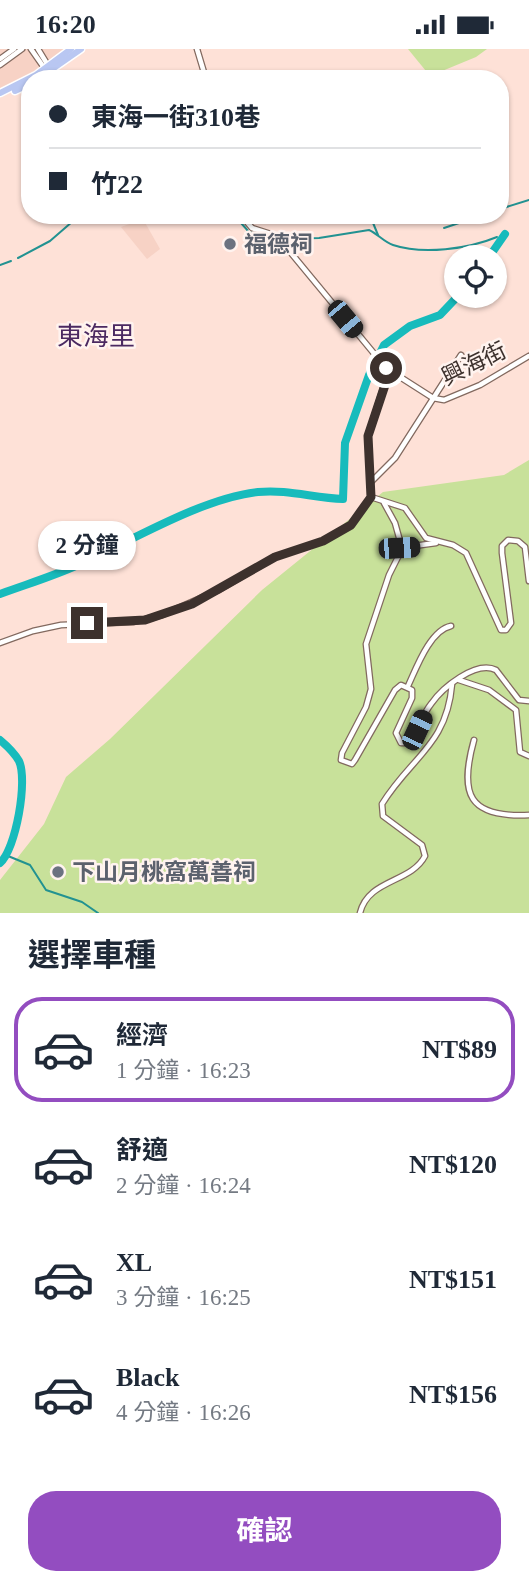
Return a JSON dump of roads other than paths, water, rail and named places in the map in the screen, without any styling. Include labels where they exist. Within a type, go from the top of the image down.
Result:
[{"type":"main road","points":[[47,68],[71,49]]},
{"type":"main road","points":[[44,70],[81,49]]},
{"type":"main road","points":[[0,95],[21,83]]},
{"type":"main road","points":[[0,95],[21,87]]},
{"type":"street","points":[[0,59],[14,49]]},
{"type":"street","points":[[0,65],[22,49]]},
{"type":"street","points":[[31,49],[47,68]]},
{"type":"street","points":[[38,49],[47,68]]},
{"type":"street","points":[[197,49],[203,70]]},
{"type":"street","points":[[248,224],[279,239],[386,368],[433,398]]},
{"type":"street","points":[[371,482],[395,459],[461,355]]},
{"type":"street","name":"興海街","points":[[433,398],[444,400],[480,385],[529,356]]},
{"type":"street","points":[[0,643],[61,625],[145,620],[192,604],[275,557],[339,534],[351,525],[371,497],[366,456],[368,436],[386,382],[386,368]]},
{"type":"street","points":[[371,497],[405,508],[426,538],[436,543]]},
{"type":"street","points":[[384,503],[395,523],[399,548],[366,644],[371,689],[366,707],[341,760],[345,764],[355,760],[395,690],[401,685],[412,690],[412,698],[397,733],[401,743],[407,743],[412,738],[431,704],[452,684],[475,670],[491,667],[503,676],[519,700],[529,701]]},
{"type":"street","points":[[399,548],[436,543],[453,545],[466,553],[501,630],[510,627],[511,622],[502,553],[504,542],[518,541],[525,547],[529,581]]},
{"type":"street","points":[[408,686],[431,642],[445,627],[451,626]]},
{"type":"street","points":[[459,680],[489,690],[516,710],[520,752],[529,756]]},
{"type":"street","points":[[360,913],[374,890],[418,865],[425,856],[422,845],[383,816],[382,804],[430,748],[450,705],[452,684]]},
{"type":"street","points":[[474,740],[465,778],[470,794],[483,809],[505,816],[529,815]]},
{"type":"waterway","points":[[509,206],[529,200]]},
{"type":"waterway","points":[[18,258],[50,241],[70,224]]},
{"type":"waterway","points":[[242,224],[249,232],[276,239]]},
{"type":"waterway","points":[[373,224],[378,235]]},
{"type":"waterway","points":[[444,228],[456,224]]},
{"type":"waterway","points":[[282,239],[319,238],[369,230],[393,245],[431,250],[473,245],[497,237]]},
{"type":"waterway","points":[[497,245],[505,234]]},
{"type":"waterway","points":[[0,265],[11,261]]},
{"type":"waterway","points":[[0,594],[70,568],[191,511],[236,496],[279,492],[343,499],[345,443],[369,375],[384,345],[410,326],[440,315],[447,308]]},
{"type":"waterway","points":[[0,740],[19,761],[22,783],[15,830],[11,844],[0,863]]},
{"type":"waterway","points":[[8,856],[30,865],[46,890],[82,902],[98,913]]},
{"type":"place","name":"福德祠","points":[[230,244]]},
{"type":"place","name":"下山月桃窩萬善祠","points":[[58,872]]},
{"type":"district","name":"東海里","points":[[96,336]]}]
